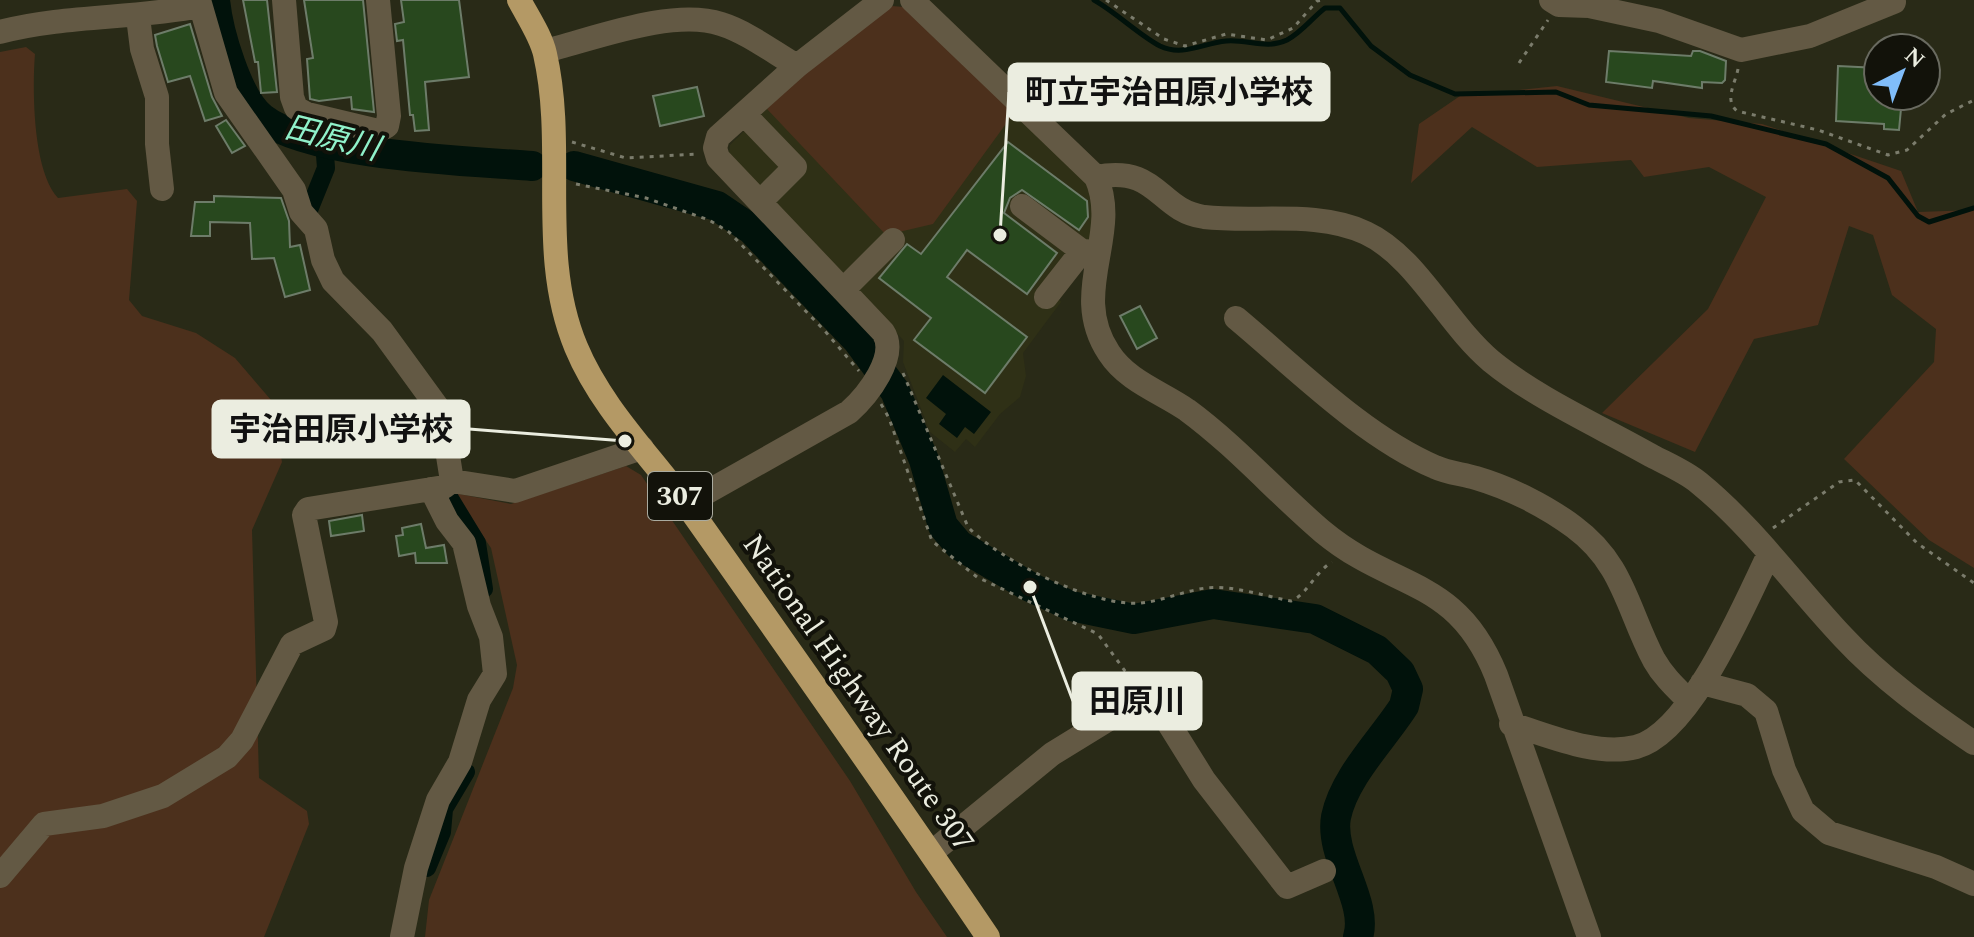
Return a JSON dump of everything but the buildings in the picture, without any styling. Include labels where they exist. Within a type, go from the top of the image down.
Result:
[{"type":"highway","name":"National Highway Route 307","points":[[519,0],[545,51],[554,103],[552,180],[560,287],[569,329],[592,379],[686,504],[988,937]]},
{"type":"street","points":[[284,0],[292,97],[296,108],[307,114],[378,131],[387,126],[389,116],[378,0]]},
{"type":"street","points":[[686,504],[840,418],[856,405],[879,370],[886,335],[715,153],[718,137],[797,66],[882,0]]},
{"type":"street","points":[[912,0],[1096,177],[1106,208],[1089,252],[1090,298],[1097,334],[1110,356],[1127,374],[1188,411],[1326,534],[1450,605],[1469,623],[1484,644],[1589,937]]},
{"type":"street","points":[[1555,2],[1659,21],[1741,50],[1810,36],[1894,2]]},
{"type":"street","points":[[0,32],[28,25],[138,17],[200,3],[226,93],[294,190],[301,212],[316,229],[320,252],[333,281],[382,331],[441,412],[442,485],[447,521],[464,543],[479,606],[491,637],[495,674],[479,700],[460,762],[438,800],[416,868],[402,937]]},
{"type":"street","points":[[138,17],[142,49],[157,97],[157,144],[162,189]]},
{"type":"street","points":[[545,51],[669,20],[692,19],[724,24],[797,66]]},
{"type":"street","points":[[744,114],[795,167],[761,201]]},
{"type":"street","points":[[1096,177],[1116,173],[1139,176],[1188,212],[1204,217],[1263,217],[1323,223],[1363,231],[1391,247],[1470,343],[1503,371],[1696,480],[1763,546],[1845,639],[1913,701],[1974,743]]},
{"type":"street","points":[[1022,206],[1089,252]]},
{"type":"street","points":[[844,289],[893,240]]},
{"type":"street","points":[[1046,297],[1089,252]]},
{"type":"street","points":[[1236,318],[1337,403],[1403,450],[1437,468],[1479,479],[1532,501],[1574,526],[1607,557],[1628,596],[1653,658],[1665,677],[1695,692],[1747,695],[1766,711],[1784,770],[1803,811],[1829,833],[1936,867],[1974,884]]},
{"type":"street","points":[[0,876],[44,824],[103,816],[163,796],[227,757],[242,740],[292,644],[324,629],[326,622],[304,515],[308,509],[442,485],[515,491],[642,448]]},
{"type":"street","points":[[1511,724],[1583,745],[1615,749],[1638,747],[1658,736],[1695,692],[1763,546]]},
{"type":"street","points":[[931,853],[1052,754],[1135,703],[1156,703],[1204,780],[1287,887],[1324,871]]},
{"type":"path","points":[[1106,0],[1164,39],[1185,46],[1226,34],[1267,40],[1293,28],[1317,1],[1323,0]]},
{"type":"path","points":[[1519,63],[1555,2]]},
{"type":"path","points":[[1741,50],[1729,97],[1737,111],[1818,130],[1888,155],[1907,150],[1946,114],[1974,100]]},
{"type":"path","points":[[553,137],[626,158],[715,153]]},
{"type":"path","points":[[552,180],[646,198],[709,220],[729,232],[824,330],[879,370],[902,370],[968,527],[993,549],[1072,588],[1113,602],[1138,603],[1215,587],[1291,601],[1300,596],[1317,570],[1350,550]]},
{"type":"path","points":[[879,370],[889,418],[932,541],[977,577],[1098,634],[1125,671],[1138,682],[1141,691],[1135,703]]},
{"type":"path","points":[[1763,546],[1839,482],[1855,480],[1917,543],[1974,583]]},
{"type":"shaded area","points":[[891,6],[1088,178],[1095,237],[1057,296],[1061,302],[1023,353],[1026,376],[1020,397],[1000,414],[975,447],[966,439],[955,452],[930,432],[903,362],[904,341],[859,292],[848,271],[839,273],[729,153],[730,145],[804,72]]},
{"type":"shaded area","points":[[891,6],[905,7],[1016,110],[933,224],[886,235],[767,109],[804,72]]},
{"type":"shaded area","points":[[26,47],[35,54],[34,109],[43,170],[58,198],[127,189],[137,201],[129,300],[142,316],[196,333],[235,358],[271,400],[282,462],[252,530],[259,778],[307,811],[309,824],[264,937],[0,937],[0,52]]},
{"type":"shaded area","points":[[1557,86],[1689,118],[1762,124],[1901,171],[1918,212],[1974,210],[1974,568],[1929,540],[1844,459],[1934,362],[1936,329],[1892,295],[1873,235],[1849,226],[1818,325],[1754,339],[1695,452],[1602,413],[1708,309],[1766,197],[1709,167],[1644,177],[1631,160],[1537,167],[1472,127],[1411,183],[1419,124],[1460,96]]},
{"type":"shaded area","points":[[943,375],[991,412],[974,434],[965,427],[957,438],[939,424],[946,414],[926,398]]},
{"type":"shaded area","points":[[626,466],[641,475],[850,781],[916,892],[947,937],[425,937],[429,900],[513,688],[517,665],[491,548],[454,493],[511,504]]},
{"type":"waterway","name":"田原川","points":[[215,0],[225,46],[245,95],[262,118],[285,131],[352,149],[432,159],[532,166]]},
{"type":"waterway","points":[[1094,0],[1160,46],[1177,50],[1226,41],[1279,43],[1297,33],[1325,8],[1340,8],[1371,46],[1410,75],[1455,94],[1556,92],[1589,105],[1711,116],[1826,144],[1888,178],[1918,216],[1929,222],[1974,208]]},
{"type":"waterway","points":[[309,210],[326,168],[324,141]]},
{"type":"waterway","name":"田原川","points":[[574,166],[717,206],[751,229],[858,341],[895,391],[924,460],[943,526],[959,545],[1030,587],[1071,606],[1134,619],[1213,604],[1315,619],[1377,650],[1400,672],[1408,689],[1404,706],[1355,773],[1336,817],[1338,847],[1358,909],[1358,937]]},
{"type":"waterway","points":[[449,497],[477,543],[484,589]]},
{"type":"waterway","points":[[427,868],[442,832],[444,809],[466,772]]},
{"type":"place","name":"町立宇治田原小学校","points":[[1000,235]]},
{"type":"place","name":"宇治田原小学校","points":[[625,441]]},
{"type":"place","name":"田原川","points":[[1030,587]]}]
